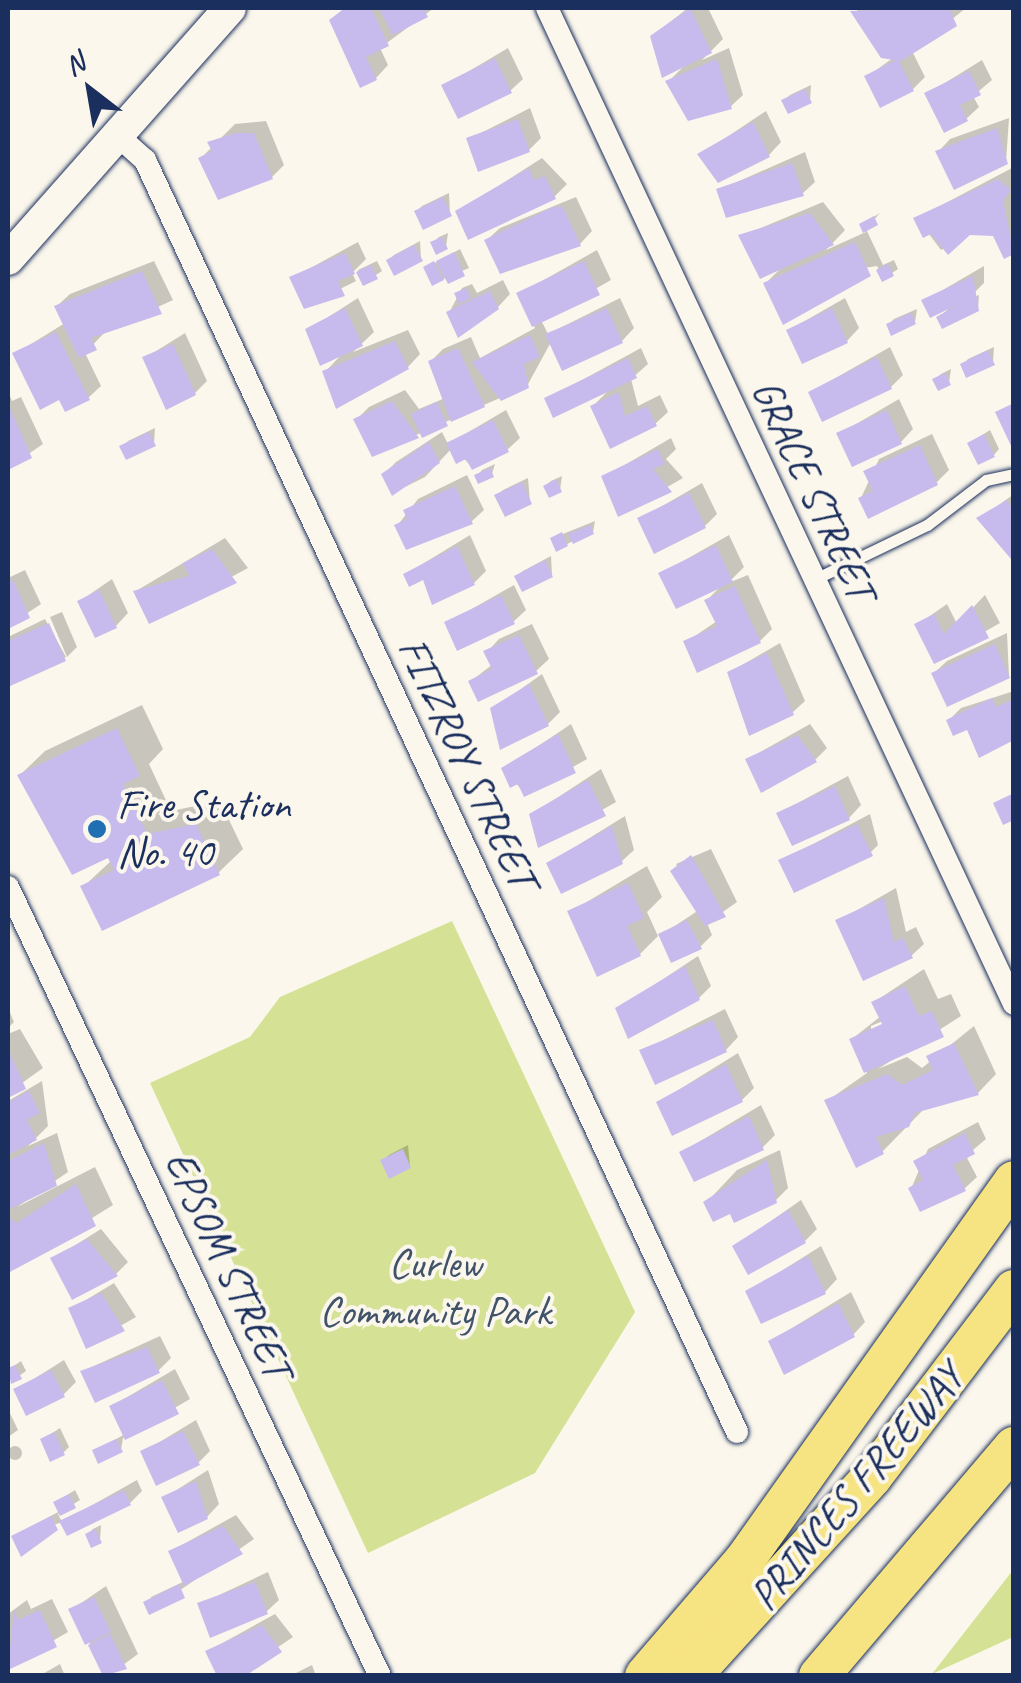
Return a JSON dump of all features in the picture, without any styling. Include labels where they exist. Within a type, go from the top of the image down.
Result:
[{"type":"highway","points":[[645,1676],[744,1561],[1014,1181]]},
{"type":"highway","name":"PRINCES FREEWAY","points":[[691,1676],[872,1476],[1014,1290]]},
{"type":"highway","points":[[819,1676],[1014,1447]]},
{"type":"street","points":[[8,259],[230,8]]},
{"type":"street","name":"GRACE STREET","points":[[548,8],[1014,1004]]},
{"type":"street","name":"FITZROY STREET","points":[[117,136],[145,160],[737,1432]]},
{"type":"street","name":"EPSOM STREET","points":[[8,887],[380,1676]]},
{"type":"lane","points":[[813,580],[927,525],[986,480],[1014,474]]},
{"type":"green space","name":"Curlew Community Park","points":[[452,921],[635,1312],[535,1473],[368,1553],[150,1083],[250,1037],[280,997]]},
{"type":"green space","points":[[1013,1570],[1013,1637],[932,1674]]},
{"type":"building","points":[[345,8],[371,8],[389,46],[366,57],[377,80],[360,88],[329,20]]},
{"type":"building","points":[[379,8],[423,8],[428,17],[393,35]]},
{"type":"building","points":[[690,8],[712,53],[662,78],[650,36]]},
{"type":"building","points":[[949,8],[957,26],[901,61],[881,58],[850,11]]},
{"type":"building","points":[[495,58],[512,93],[458,119],[441,85]]},
{"type":"building","points":[[717,59],[732,109],[688,121],[665,81]]},
{"type":"building","points":[[898,59],[914,91],[880,108],[864,76]]},
{"type":"building","points":[[969,71],[981,95],[960,105],[968,121],[944,133],[924,93]]},
{"type":"building","points":[[805,89],[812,103],[788,114],[781,100]]},
{"type":"building","points":[[518,119],[530,152],[478,172],[466,138]]},
{"type":"building","points":[[753,122],[770,157],[718,183],[697,154]]},
{"type":"building","points":[[997,128],[1008,164],[954,190],[935,151]]},
{"type":"building","points":[[236,133],[254,133],[273,179],[218,200],[198,158],[212,151],[207,142]]},
{"type":"building","points":[[792,163],[804,196],[726,218],[716,189]]},
{"type":"building","points":[[529,168],[534,180],[545,176],[556,199],[468,240],[455,211]]},
{"type":"building","points":[[998,179],[1011,190],[1003,201],[1014,254],[1004,259],[993,236],[970,235],[948,255],[931,234],[923,238],[913,218]]},
{"type":"building","points":[[443,197],[452,216],[423,230],[414,211]]},
{"type":"building","points":[[553,207],[563,207],[581,246],[500,274],[484,240]]},
{"type":"building","points":[[810,213],[834,245],[760,279],[738,235]]},
{"type":"building","points":[[874,216],[878,225],[863,233],[859,224]]},
{"type":"building","points":[[442,237],[448,249],[436,255],[430,242]]},
{"type":"building","points":[[855,242],[871,276],[783,325],[763,283]]},
{"type":"building","points":[[414,245],[423,261],[394,276],[386,260]]},
{"type":"building","points":[[454,252],[465,276],[448,284],[436,261]]},
{"type":"building","points":[[345,253],[355,274],[338,281],[345,296],[304,309],[289,277]]},
{"type":"building","points":[[434,261],[444,280],[432,286],[423,267]]},
{"type":"building","points":[[584,261],[600,295],[532,327],[516,293]]},
{"type":"building","points":[[888,264],[894,276],[882,282],[876,270]]},
{"type":"building","points":[[371,265],[378,279],[363,286],[356,272]]},
{"type":"building","points":[[142,271],[162,314],[91,338],[97,350],[79,358],[54,306]]},
{"type":"building","points":[[973,276],[979,311],[942,329],[936,317],[959,304],[930,318],[921,300]]},
{"type":"building","points":[[466,288],[471,298],[459,304],[454,293]]},
{"type":"building","points":[[490,291],[499,309],[458,338],[446,312]]},
{"type":"building","points":[[345,308],[363,346],[320,366],[305,329]]},
{"type":"building","points":[[607,308],[623,343],[562,371],[545,334]]},
{"type":"building","points":[[832,308],[848,343],[802,364],[786,330]]},
{"type":"building","points":[[911,313],[916,324],[891,336],[886,324]]},
{"type":"building","points":[[56,332],[90,400],[65,412],[59,400],[40,410],[12,353]]},
{"type":"building","points":[[530,335],[540,357],[524,364],[529,388],[501,401],[472,362]]},
{"type":"building","points":[[395,341],[409,369],[336,409],[322,371]]},
{"type":"building","points":[[173,344],[196,395],[166,410],[142,357]]},
{"type":"building","points":[[458,348],[485,407],[451,422],[428,361]]},
{"type":"building","points":[[988,350],[995,365],[966,378],[960,364]]},
{"type":"building","points":[[877,357],[892,389],[822,422],[808,392]]},
{"type":"building","points":[[628,358],[637,378],[553,418],[544,398]]},
{"type":"building","points":[[945,373],[951,385],[938,391],[932,379]]},
{"type":"building","points":[[619,392],[625,416],[647,406],[657,426],[610,449],[590,406]]},
{"type":"building","points":[[392,401],[419,438],[372,457],[353,419]]},
{"type":"building","points":[[437,402],[448,426],[422,438],[411,414]]},
{"type":"building","points":[[1014,403],[1014,452],[995,412]]},
{"type":"building","points":[[8,404],[32,458],[8,470]]},
{"type":"building","points":[[887,410],[902,444],[852,467],[836,433]]},
{"type":"building","points":[[493,420],[509,452],[472,470],[466,459],[456,464],[446,443]]},
{"type":"building","points":[[149,432],[156,446],[126,460],[119,446]]},
{"type":"building","points":[[984,434],[995,457],[978,465],[967,443]]},
{"type":"building","points":[[429,442],[440,463],[392,496],[381,474]]},
{"type":"building","points":[[920,445],[938,485],[868,519],[858,498],[873,491],[863,471]]},
{"type":"building","points":[[658,449],[665,464],[653,469],[672,492],[618,517],[601,476]]},
{"type":"building","points":[[490,468],[494,477],[478,484],[474,475]]},
{"type":"building","points":[[556,479],[562,492],[549,498],[543,486]]},
{"type":"building","points":[[522,482],[532,504],[505,517],[494,495]]},
{"type":"building","points":[[455,486],[473,524],[406,550],[394,525],[407,519],[403,510]]},
{"type":"building","points":[[689,493],[706,528],[654,554],[637,518]]},
{"type":"building","points":[[1007,500],[1014,511],[1011,559],[976,518]]},
{"type":"building","points":[[590,525],[594,534],[573,544],[568,534]]},
{"type":"building","points":[[562,532],[568,546],[556,552],[550,538]]},
{"type":"building","points":[[716,545],[733,582],[676,609],[658,573]]},
{"type":"building","points":[[457,546],[475,585],[432,605],[423,580],[409,587],[403,574]]},
{"type":"building","points":[[212,549],[237,583],[149,624],[133,591],[189,576],[183,563]]},
{"type":"building","points":[[545,560],[553,577],[522,592],[514,576]]},
{"type":"building","points":[[13,580],[30,618],[8,629],[8,583]]},
{"type":"building","points":[[735,586],[761,643],[697,673],[683,641],[717,626],[704,600]]},
{"type":"building","points":[[99,590],[117,628],[95,638],[77,601]]},
{"type":"building","points":[[501,595],[515,624],[457,651],[444,622]]},
{"type":"building","points":[[972,605],[989,638],[934,664],[914,624],[934,614],[944,634]]},
{"type":"building","points":[[49,623],[66,661],[8,687],[8,641]]},
{"type":"building","points":[[519,635],[538,674],[478,702],[468,681],[492,669],[483,651]]},
{"type":"building","points":[[995,644],[1010,678],[947,707],[931,673]]},
{"type":"building","points":[[767,653],[794,715],[749,736],[727,672]]},
{"type":"building","points":[[529,684],[549,726],[500,750],[490,708]]},
{"type":"building","points":[[992,698],[996,707],[1014,699],[1014,740],[979,758],[967,730],[953,736],[946,720]]},
{"type":"building","name":"Fire Station No. 40","points":[[117,728],[140,776],[123,784],[147,834],[196,824],[220,875],[102,931],[80,886],[114,870],[108,858],[72,875],[17,775]]},
{"type":"building","points":[[558,734],[576,773],[524,797],[518,784],[510,788],[501,768]]},
{"type":"building","points":[[797,735],[817,762],[761,793],[745,759]]},
{"type":"building","points":[[588,780],[606,816],[538,848],[529,814]]},
{"type":"building","points":[[835,786],[850,820],[792,846],[776,813]]},
{"type":"building","points":[[1014,793],[1014,820],[1003,825],[993,803]]},
{"type":"building","points":[[857,824],[873,856],[794,893],[778,860]]},
{"type":"building","points":[[612,826],[623,864],[561,894],[546,863]]},
{"type":"building","points":[[691,855],[726,917],[705,926],[670,871]]},
{"type":"building","points":[[628,883],[644,918],[627,926],[641,956],[597,977],[567,911]]},
{"type":"building","points":[[884,898],[894,942],[903,938],[913,958],[863,981],[835,920]]},
{"type":"building","points":[[687,920],[702,949],[671,963],[658,934]]},
{"type":"building","points":[[685,966],[700,1000],[628,1039],[615,1008]]},
{"type":"building","points":[[905,986],[919,1016],[932,1011],[944,1037],[864,1073],[849,1039],[882,1024],[871,1002]]},
{"type":"building","points":[[713,1020],[727,1052],[655,1085],[639,1050]]},
{"type":"building","points":[[954,1043],[979,1095],[915,1113],[909,1127],[876,1137],[884,1154],[856,1168],[824,1100],[887,1074],[902,1085],[933,1070],[926,1056]]},
{"type":"building","points":[[8,1049],[26,1089],[8,1098]]},
{"type":"building","points":[[726,1064],[743,1102],[672,1136],[656,1102]]},
{"type":"building","points":[[29,1091],[40,1113],[27,1120],[37,1140],[8,1155],[8,1102]]},
{"type":"building","points":[[749,1116],[764,1150],[694,1182],[679,1152]]},
{"type":"building","points":[[965,1133],[975,1154],[953,1165],[966,1191],[920,1212],[908,1188],[923,1180],[913,1161]]},
{"type":"building","points":[[44,1143],[57,1186],[10,1209],[8,1161]]},
{"type":"building","points":[[403,1149],[411,1168],[389,1179],[380,1160]]},
{"type":"building","points":[[767,1160],[777,1203],[734,1223],[730,1214],[713,1222],[703,1202]]},
{"type":"building","points":[[76,1184],[96,1226],[8,1273],[8,1217],[17,1223]]},
{"type":"building","points":[[788,1210],[806,1243],[748,1275],[732,1246]]},
{"type":"building","points":[[87,1239],[118,1276],[72,1300],[50,1258]]},
{"type":"building","points":[[808,1256],[826,1294],[761,1324],[745,1291]]},
{"type":"building","points":[[101,1293],[125,1331],[86,1349],[68,1308]]},
{"type":"building","points":[[838,1303],[855,1337],[784,1375],[768,1341]]},
{"type":"building","points":[[147,1347],[160,1373],[95,1403],[80,1371]]},
{"type":"building","points":[[15,1365],[22,1379],[11,1384],[8,1368]]},
{"type":"building","points":[[51,1370],[65,1397],[26,1416],[13,1389]]},
{"type":"building","points":[[162,1380],[179,1414],[125,1440],[109,1406]]},
{"type":"building","points":[[183,1431],[200,1465],[156,1486],[140,1451]]},
{"type":"building","points":[[54,1432],[65,1455],[50,1462],[40,1439]]},
{"type":"building","points":[[116,1439],[123,1452],[98,1464],[92,1450]]},
{"type":"building","points":[[196,1481],[208,1519],[178,1533],[161,1497]]},
{"type":"building","points":[[124,1490],[131,1505],[67,1536],[59,1521]]},
{"type":"building","points":[[69,1494],[76,1508],[60,1516],[53,1502]]},
{"type":"building","points":[[51,1516],[58,1530],[21,1557],[11,1536]]},
{"type":"building","points":[[223,1526],[243,1554],[184,1586],[168,1551]]},
{"type":"building","points":[[95,1529],[102,1543],[91,1548],[85,1534]]},
{"type":"building","points":[[255,1582],[268,1614],[210,1638],[197,1603]]},
{"type":"building","points":[[179,1584],[185,1598],[149,1615],[143,1602]]},
{"type":"building","points":[[94,1597],[111,1632],[85,1645],[68,1609]]},
{"type":"building","points":[[14,1610],[18,1620],[40,1610],[57,1647],[8,1670]]},
{"type":"building","points":[[262,1625],[282,1652],[245,1676],[217,1676],[205,1651]]},
{"type":"building","points":[[110,1634],[127,1669],[103,1676],[88,1645]]},
{"type":"place","name":"Fire Station No. 40","points":[[97,829]]}]
